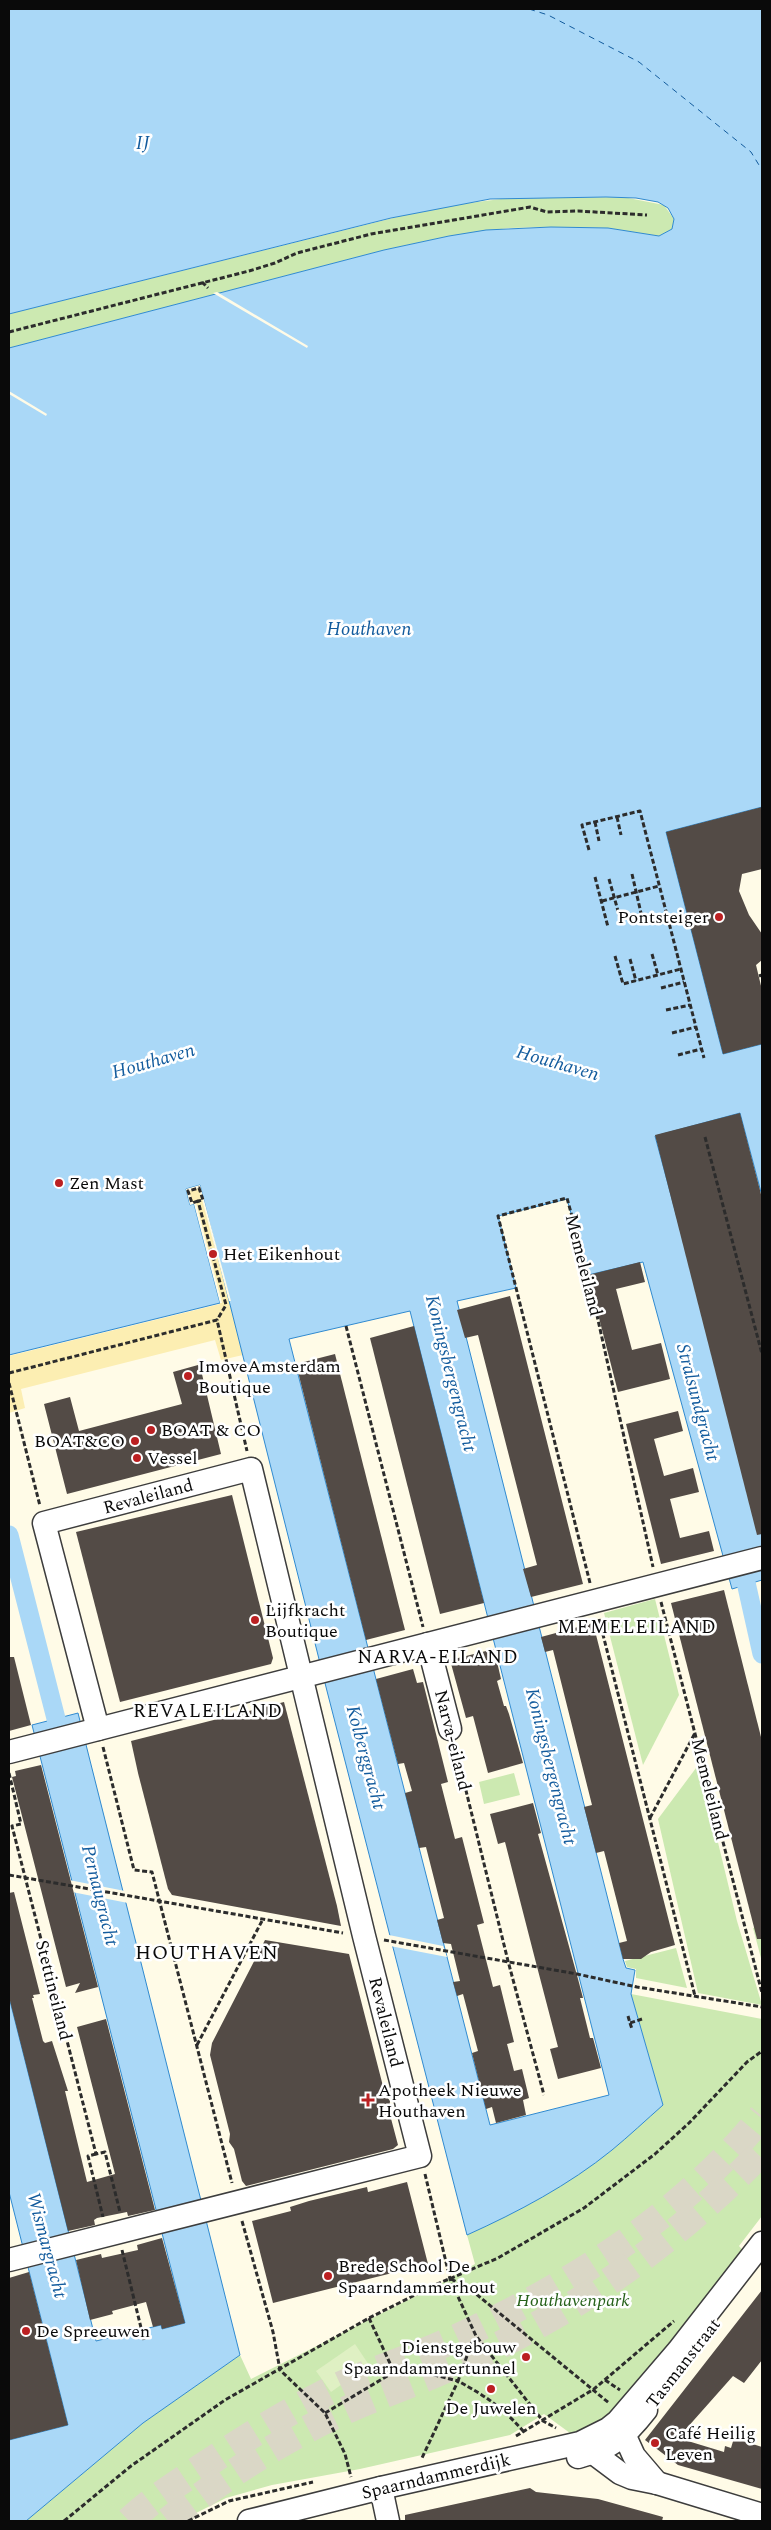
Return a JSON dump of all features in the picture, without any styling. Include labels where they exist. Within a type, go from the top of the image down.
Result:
[{"type":"street","name":"Revaleiland","points":[[44,1523],[251,1469],[309,1675],[364,1936],[420,2156]]},
{"type":"street","points":[[44,1523],[96,1730]]},
{"type":"street","points":[[9,1752],[762,1558]]},
{"type":"street","name":"Narva-eiland","points":[[428,1644],[450,1729]]},
{"type":"street","points":[[15,2258],[420,2156]]},
{"type":"street","name":"Tasmanstraat","points":[[621,2429],[678,2350],[762,2244]]},
{"type":"street","name":"Tasmanstraat","points":[[587,2448],[621,2429],[762,2262]]},
{"type":"street","points":[[621,2429],[634,2456],[657,2483]]},
{"type":"street","points":[[587,2448],[620,2473],[632,2478],[657,2483],[762,2514]]},
{"type":"street","name":"Spaarndammerdijk","points":[[249,2521],[352,2496],[384,2504],[545,2451],[587,2448]]},
{"type":"street","name":"Spaarndammerdijk","points":[[301,2521],[516,2473],[587,2448]]},
{"type":"path","points":[[9,332],[249,271],[275,263],[297,253],[371,234],[530,207],[546,212],[578,210],[647,215]]},
{"type":"path","points":[[202,282],[208,288]]},
{"type":"path","points":[[589,850],[582,825],[640,812],[704,1058]]},
{"type":"path","points":[[617,817],[622,836]]},
{"type":"path","points":[[595,822],[599,841]]},
{"type":"path","points":[[632,874],[641,913]]},
{"type":"path","points":[[595,877],[608,927]]},
{"type":"path","points":[[610,879],[620,918]]},
{"type":"path","points":[[602,901],[659,886]]},
{"type":"path","points":[[652,954],[658,975]]},
{"type":"path","points":[[615,956],[623,984],[681,969]]},
{"type":"path","points":[[630,959],[636,980]]},
{"type":"path","points":[[661,988],[684,982]]},
{"type":"path","points":[[666,1010],[690,1005]]},
{"type":"path","points":[[672,1033],[696,1027]]},
{"type":"path","points":[[678,1055],[702,1049]]},
{"type":"path","points":[[704,1136],[762,1354]]},
{"type":"path","points":[[199,1188],[203,1200],[198,1201],[192,1203],[188,1191],[199,1188]]},
{"type":"path","name":"Memeleiland","points":[[695,1996],[498,1216],[567,1198],[588,1275],[657,1585],[762,1993]]},
{"type":"path","points":[[198,1201],[226,1305],[217,1320],[251,1469]]},
{"type":"path","points":[[9,1373],[217,1320]]},
{"type":"path","points":[[346,1326],[428,1644]]},
{"type":"path","points":[[9,1383],[44,1523]]},
{"type":"path","name":"Narva-eiland","points":[[450,1729],[508,1961],[544,2095]]},
{"type":"path","points":[[96,1730],[134,1870],[152,1872],[272,2332],[280,2370],[325,2413],[345,2454],[352,2496]]},
{"type":"path","points":[[650,1818],[695,1733]]},
{"type":"path","name":"Stettineiland","points":[[9,1773],[21,1824],[10,1826],[96,2154]]},
{"type":"path","points":[[9,1875],[508,1961],[637,1987],[762,2007]]},
{"type":"path","points":[[197,2046],[263,1919]]},
{"type":"path","points":[[628,2016],[632,2029]]},
{"type":"path","points":[[630,2023],[642,2019]]},
{"type":"path","points":[[64,2521],[98,2491],[171,2437],[226,2400],[369,2318],[506,2253],[584,2208],[655,2154],[696,2116],[747,2062],[762,2051]]},
{"type":"path","name":"Stettineiland","points":[[105,2152],[117,2233],[88,2156],[105,2152]]},
{"type":"path","points":[[420,2156],[450,2279],[476,2336],[543,2421],[594,2389],[470,2289],[450,2279]]},
{"type":"path","points":[[117,2233],[144,2340]]},
{"type":"path","points":[[369,2318],[394,2372]]},
{"type":"path","points":[[421,2461],[458,2381],[472,2342]]},
{"type":"path","points":[[325,2413],[394,2372],[427,2373],[458,2381],[484,2395],[506,2411],[545,2451]]},
{"type":"green space","points":[[623,197],[664,205],[674,219],[672,229],[659,236],[608,228],[551,227],[509,228],[449,236],[384,250],[9,348],[9,314],[437,207],[509,198]]},
{"type":"green space","points":[[655,1599],[679,1695],[643,1765],[604,1613]]},
{"type":"green space","points":[[699,1764],[737,1921],[762,2005],[698,1993],[658,1819]]},
{"type":"green space","points":[[514,1773],[520,1795],[484,1804],[479,1782]]},
{"type":"green space","points":[[762,1925],[762,1962],[753,1928]]},
{"type":"green space","points":[[676,1948],[687,1988],[636,1978],[636,1969],[627,1967],[625,1961]]},
{"type":"green space","name":"Houthavenpark","points":[[631,1994],[762,2019],[762,2216],[739,2246],[747,2255],[616,2412],[574,2436],[544,2414],[510,2435],[360,2469],[272,2485],[226,2498],[180,2521],[26,2521],[143,2423],[240,2355],[251,2379],[442,2283],[475,2264],[467,2235],[530,2204],[611,2151],[663,2105]]},
{"type":"green space","points":[[355,2344],[369,2365],[331,2392],[316,2371]]},
{"type":"sand","name":"Het Eikenhout","points":[[201,1185],[243,1355],[221,1360],[215,1340],[21,1389],[25,1408],[9,1413],[9,1356],[220,1304],[194,1205],[190,1205],[186,1189]]},
{"type":"water","name":"Houthaven","points":[[9,9],[762,9],[762,807],[666,832],[723,1054],[762,1044],[762,1196],[740,1113],[655,1136],[762,1532],[762,1580],[732,1589],[643,1262],[588,1275],[567,1199],[498,1216],[516,1288],[457,1301],[623,1959],[626,1968],[635,1970],[631,1994],[663,2105],[612,2150],[578,2175],[524,2207],[467,2235],[327,1691],[200,1185],[186,1189],[190,1205],[194,1204],[220,1303],[9,1355],[9,348],[384,250],[449,236],[486,230],[551,227],[608,228],[659,236],[672,229],[674,219],[668,208],[658,202],[636,198],[490,199],[391,218],[9,314]],"holes":[[[410,1311],[609,2095],[490,2125],[289,1339]]]},
{"type":"water","name":"Wismargracht","points":[[78,1713],[240,2355],[143,2423],[26,2521],[9,2521],[9,2440],[68,2425],[9,2192],[9,1997],[96,2341],[161,2325],[162,2329],[185,2323],[32,1725]]},
{"type":"pier","points":[[217,292],[308,346],[307,348],[213,293]]},
{"type":"pier","points":[[9,391],[47,414],[46,416],[9,394]]},
{"type":"pier","points":[[200,1185],[231,1301],[229,1301],[199,1188],[189,1191],[192,1202],[196,1203],[222,1303],[220,1303],[194,1204],[190,1205],[186,1189]]},
{"type":"pier","points":[[69,1880],[125,1891],[128,1903],[72,1892]]},
{"type":"pier","points":[[389,1935],[443,1946],[447,1957],[390,1946]]},
{"type":"building","name":"Pontsteiger","points":[[762,807],[762,869],[742,874],[739,891],[749,915],[762,934],[762,960],[756,965],[762,990],[762,1044],[723,1054],[666,832]]},
{"type":"building","points":[[740,1113],[762,1198],[762,1534],[757,1535],[655,1135]]},
{"type":"building","points":[[640,1262],[645,1282],[616,1289],[632,1350],[661,1343],[670,1379],[618,1392],[588,1275]]},
{"type":"building","points":[[510,1296],[583,1584],[531,1597],[523,1569],[537,1565],[478,1335],[465,1338],[457,1310]]},
{"type":"building","points":[[414,1326],[484,1603],[440,1614],[370,1338]]},
{"type":"building","points":[[335,1354],[405,1630],[366,1640],[296,1364]]},
{"type":"building","name":"BOAT & CO","points":[[198,1365],[201,1370],[221,1454],[67,1494],[44,1404],[70,1397],[79,1431],[182,1404],[173,1372]]},
{"type":"building","points":[[678,1411],[683,1431],[654,1439],[664,1476],[693,1468],[699,1492],[670,1499],[680,1538],[709,1531],[714,1551],[661,1564],[626,1424]]},
{"type":"building","points":[[232,1495],[273,1658],[271,1664],[120,1702],[76,1532]]},
{"type":"building","points":[[724,1590],[762,1741],[762,1939],[757,1939],[671,1603]]},
{"type":"building","points":[[593,1623],[675,1945],[651,1952],[641,1959],[623,1959],[619,1943],[627,1941],[604,1851],[596,1853],[584,1807],[592,1805],[553,1650],[545,1652],[541,1637]]},
{"type":"building","points":[[494,1649],[501,1679],[497,1681],[523,1763],[488,1773],[473,1716],[466,1718],[450,1660]]},
{"type":"building","points":[[9,1657],[14,1657],[31,1725],[9,1731]]},
{"type":"building","points":[[413,1669],[417,1683],[423,1682],[448,1782],[441,1784],[455,1839],[462,1837],[484,1923],[477,1925],[493,1987],[500,1985],[514,2042],[507,2044],[514,2071],[522,2069],[529,2098],[523,2100],[526,2115],[496,2123],[492,2107],[486,2109],[472,2053],[478,2051],[463,1994],[457,1996],[453,1982],[460,1981],[451,1944],[443,1943],[437,1920],[444,1918],[426,1847],[419,1848],[405,1793],[412,1791],[404,1763],[398,1764],[376,1679]]},
{"type":"building","points":[[284,1702],[341,1926],[172,1895],[168,1889],[138,1773],[131,1741]]},
{"type":"building","points":[[41,1765],[98,1987],[75,1993],[80,1983],[66,1987],[12,1777],[16,1776],[15,1771]]},
{"type":"building","points":[[533,1803],[541,1833],[538,1834],[583,1998],[580,1998],[590,2038],[593,2038],[601,2068],[558,2079],[550,2049],[558,2047],[505,1842],[498,1844],[490,1814]]},
{"type":"building","points":[[14,1892],[40,1994],[33,1995],[34,1998],[32,1998],[43,2041],[45,2043],[52,2041],[68,2091],[65,2091],[87,2182],[115,2174],[77,2027],[106,2019],[155,2210],[128,2216],[127,2212],[97,2218],[94,2220],[95,2225],[68,2231],[9,1997],[9,1893]]},
{"type":"building","points":[[265,1940],[349,1954],[385,2094],[390,2101],[389,2111],[398,2145],[393,2149],[246,2186],[242,2181],[234,2149],[229,2142],[230,2134],[210,2055],[212,2043]]},
{"type":"building","name":"Brede School De Spaarndammerhout","points":[[407,2182],[428,2264],[273,2303],[252,2221],[291,2211],[290,2207],[309,2201],[367,2187],[368,2192]]},
{"type":"building","points":[[162,2238],[185,2323],[162,2329],[161,2325],[153,2327],[146,2302],[112,2311],[113,2314],[90,2320],[76,2260],[101,2254],[102,2258],[138,2250],[137,2245]]},
{"type":"building","name":"De Spreeuwen","points":[[29,2272],[68,2425],[9,2440],[9,2278]]},
{"type":"building","points":[[762,2290],[762,2360],[744,2383],[733,2376],[678,2438],[724,2452],[725,2446],[731,2448],[734,2438],[762,2447],[762,2489],[678,2465],[645,2440]]},
{"type":"building","points":[[530,2488],[536,2492],[598,2499],[663,2517],[662,2521],[405,2521],[405,2515]]},
{"type":"waterway","name":"Pernaugracht","points":[[9,1535],[62,1742]]},
{"type":"waterway","name":"Stralsundgracht","points":[[741,1560],[762,1654]]},
{"type":"ferry route","points":[[529,9],[548,15],[639,62],[751,152],[762,170]]},
{"type":"tunnel","points":[[129,2521],[181,2481],[250,2436],[301,2406],[337,2387],[436,2347],[494,2320],[537,2298],[579,2273],[659,2218],[696,2186],[762,2116]]},
{"type":"tunnel","points":[[168,2521],[209,2490],[251,2462],[317,2424],[353,2407],[482,2354],[519,2335],[603,2286],[686,2223],[762,2152]]},
{"type":"place","name":"Pontsteiger","points":[[719,917]]},
{"type":"place","name":"Zen Mast","points":[[59,1183]]},
{"type":"place","name":"Het Eikenhout","points":[[213,1254]]},
{"type":"place","name":"ImoveAmsterdam Boutique","points":[[188,1376]]},
{"type":"place","name":"BOAT & CO","points":[[151,1430]]},
{"type":"place","name":"BOAT&CO","points":[[135,1441]]},
{"type":"place","name":"Vessel","points":[[137,1458]]},
{"type":"place","name":"Lijfkracht Boutique","points":[[255,1620]]},
{"type":"place","name":"Apotheek Nieuwe Houthaven","points":[[368,2100]]},
{"type":"place","name":"Brede School De Spaarndammerhout","points":[[328,2276]]},
{"type":"place","name":"De Spreeuwen","points":[[26,2331]]},
{"type":"place","name":"Dienstgebouw Spaarndammertunnel","points":[[526,2357]]},
{"type":"place","name":"De Juwelen","points":[[491,2389]]},
{"type":"place","name":"Café Heilig Leven","points":[[655,2443]]},
{"type":"district","name":"MEMELEILAND","points":[[637,1626]]},
{"type":"district","name":"NARVA-EILAND","points":[[438,1656]]},
{"type":"district","name":"REVALEILAND","points":[[208,1710]]},
{"type":"district","name":"HOUTHAVEN","points":[[207,1952]]},
{"type":"water label","name":"IJ","points":[[143,142]]},
{"type":"water label","name":"Koningsbergengracht","points":[[452,1373]]},
{"type":"water label","name":"Kolberggracht","points":[[367,1757]]},
{"type":"water label","name":"Koningsbergengracht","points":[[552,1766]]}]
